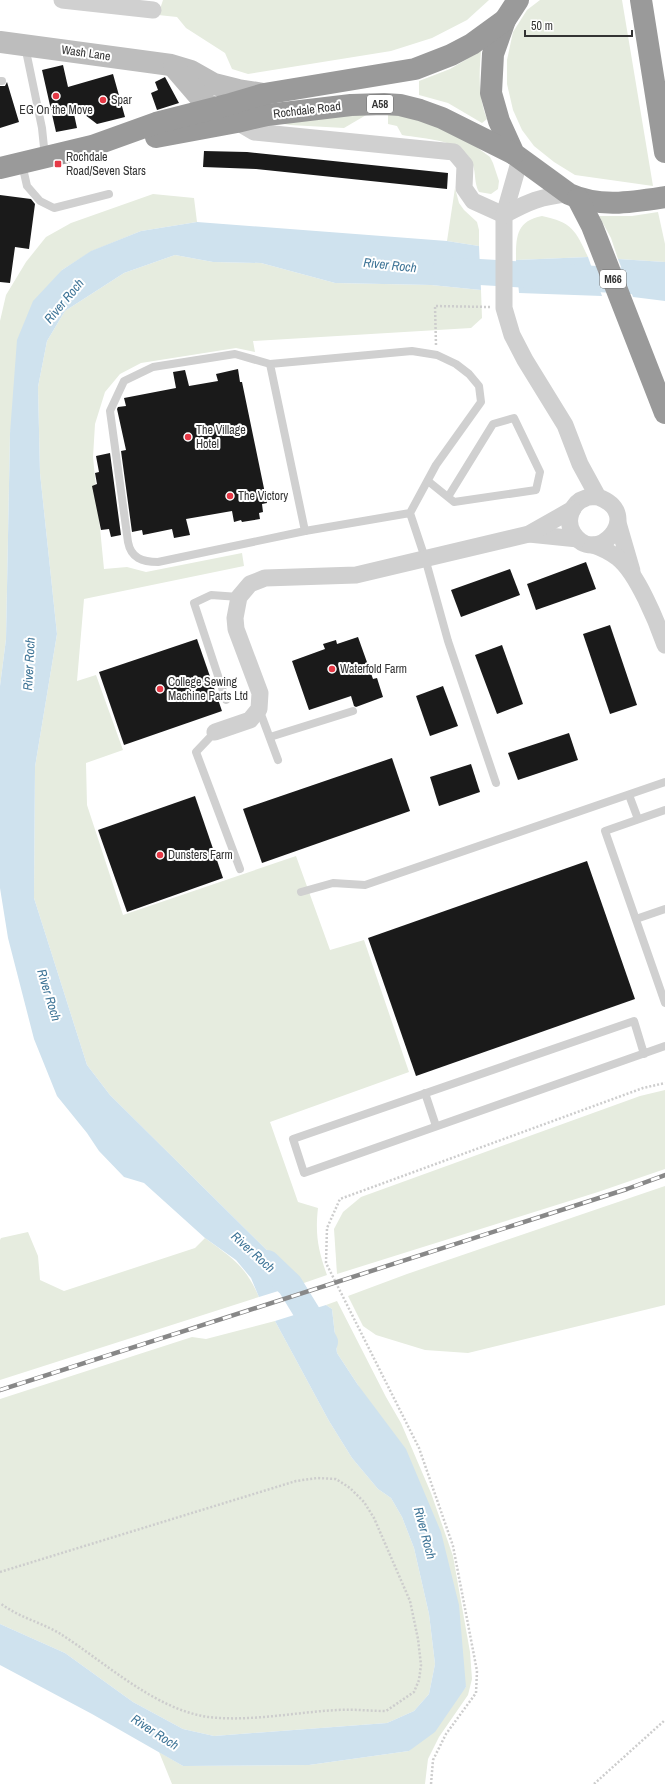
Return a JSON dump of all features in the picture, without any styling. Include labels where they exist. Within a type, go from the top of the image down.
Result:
[{"type":"highway","name":"A58","points":[[518,0],[504,20],[493,54],[491,93],[499,121],[517,157],[574,196],[604,203],[634,202],[665,197]]},
{"type":"highway","points":[[641,0],[664,147]]},
{"type":"highway","name":"Rochdale Road","points":[[0,168],[92,146],[156,123],[264,94],[415,70],[451,55],[472,44],[504,20]]},
{"type":"highway","name":"Rochdale Road","points":[[92,146],[140,140],[267,115],[351,105],[400,105],[442,118],[517,157]]},
{"type":"highway","name":"M66","points":[[574,196],[592,226],[665,413]]},
{"type":"main road","name":"Wash Lane","points":[[0,42],[171,65],[191,71],[214,84],[264,94]]},
{"type":"main road","points":[[171,65],[205,103],[237,122]]},
{"type":"street","points":[[62,0],[153,10]]},
{"type":"street","points":[[237,122],[254,132],[454,152],[465,165],[464,188],[473,201],[504,223]]},
{"type":"street","points":[[517,157],[504,223],[504,308],[512,335],[525,360],[565,424],[580,464],[598,497]]},
{"type":"street","points":[[504,223],[536,199],[551,195],[574,196]]},
{"type":"street","points":[[580,464],[578,487],[570,516],[570,525],[573,533],[586,542],[608,551],[619,559],[633,577]]},
{"type":"street","points":[[215,732],[250,720],[259,709],[260,693],[236,630],[235,618],[239,597],[250,584],[265,578],[356,575],[529,534],[573,508],[579,501],[587,497],[598,497],[606,500],[612,505],[617,515],[633,577],[665,645]]},
{"type":"street","points":[[529,534],[586,542],[604,542],[611,538],[616,531],[618,523]]},
{"type":"lane","points":[[25,45],[42,128],[45,158]]},
{"type":"lane","points":[[22,163],[27,186],[40,201],[54,208],[109,194]]},
{"type":"lane","points":[[410,513],[305,531],[158,562],[148,562],[135,558],[130,550],[128,542],[110,411],[124,381],[153,367],[235,354],[270,364],[412,351],[437,356],[456,364],[469,374],[479,386],[481,402],[436,466],[410,513],[425,558],[448,641],[496,783]]},
{"type":"lane","points":[[270,364],[305,531]]},
{"type":"lane","points":[[428,481],[454,502],[536,490],[540,472],[514,418],[493,424],[448,497]]},
{"type":"lane","points":[[226,700],[194,603],[211,595],[239,597]]},
{"type":"lane","points":[[259,709],[278,760]]},
{"type":"lane","points":[[270,737],[353,711]]},
{"type":"lane","points":[[215,732],[196,752],[240,869]]},
{"type":"lane","points":[[301,892],[333,882],[365,885],[665,782]]},
{"type":"lane","points":[[629,794],[638,819]]},
{"type":"lane","points":[[665,810],[605,831],[665,1003]]},
{"type":"lane","points":[[636,919],[665,909]]},
{"type":"lane","points":[[644,1054],[634,1021],[293,1139],[304,1173],[644,1054],[665,1046]]},
{"type":"lane","points":[[425,1093],[436,1126]]},
{"type":"path","points":[[437,356],[435,306],[504,308]]},
{"type":"path","points":[[431,1784],[433,1760],[446,1734],[476,1693],[477,1671],[453,1546],[419,1448],[326,1263],[327,1228],[340,1199],[643,1088],[665,1082]]},
{"type":"path","points":[[0,1572],[296,1481],[317,1478],[336,1479],[350,1488],[364,1502],[374,1518],[410,1601],[420,1652],[421,1665],[419,1680],[414,1692],[386,1712],[354,1709],[269,1717],[208,1717],[181,1709],[153,1697],[57,1632],[11,1612],[0,1603]]},
{"type":"path","points":[[594,1784],[665,1720]]},
{"type":"shaded area","points":[[163,0],[489,0],[467,20],[432,38],[391,51],[248,74],[232,69],[225,53],[186,28],[177,17],[158,15]]},
{"type":"shaded area","points":[[540,0],[622,0],[653,186],[575,175],[554,162],[534,146],[522,130],[513,110],[507,84],[507,60],[513,32],[527,10]]},
{"type":"shaded area","points":[[481,51],[481,94],[487,119],[482,123],[448,103],[419,95],[419,81],[450,69]]},
{"type":"shaded area","points":[[373,111],[344,128],[290,125],[266,121]]},
{"type":"shaded area","points":[[388,111],[410,113],[471,143],[490,157],[499,181],[498,189],[491,194],[479,192],[476,185],[473,165],[469,156],[453,145],[432,139],[402,135],[397,126],[388,124]]},
{"type":"shaded area","points":[[455,188],[459,203],[477,222],[479,230],[479,246],[447,241]]},
{"type":"shaded area","points":[[153,194],[194,198],[197,222],[141,231],[92,251],[62,270],[10,433],[6,639],[0,686],[0,321],[6,295],[26,262],[46,237],[71,223]]},
{"type":"shaded area","points":[[658,212],[665,244],[665,262],[618,259],[611,238],[599,216],[632,216]]},
{"type":"shaded area","points":[[542,216],[560,221],[572,229],[580,240],[588,257],[516,260],[516,244],[519,231],[522,226],[533,218]]},
{"type":"shaded area","points":[[175,255],[213,262],[261,263],[335,283],[431,285],[481,290],[482,318],[471,328],[253,341],[255,352],[236,348],[141,363],[120,374],[105,392],[95,424],[93,457],[104,569],[127,567],[146,572],[242,553],[244,566],[84,599],[77,681],[96,675],[123,750],[86,763],[87,805],[123,915],[296,856],[330,950],[364,940],[409,1072],[270,1122],[298,1202],[318,1208],[318,1242],[321,1258],[327,1275],[301,1284],[110,1095],[87,1065],[34,898],[35,767],[57,634],[40,473],[38,387],[47,341],[65,311],[124,273]]},
{"type":"shaded area","points":[[665,1090],[665,1169],[598,1192],[337,1274],[334,1229],[343,1212],[361,1197],[640,1096]]},
{"type":"shaded area","points":[[665,1186],[665,1305],[468,1353],[425,1350],[376,1335],[363,1326],[348,1296],[407,1274]]},
{"type":"shaded area","points":[[28,1232],[38,1256],[40,1280],[64,1291],[195,1248],[205,1238],[237,1263],[254,1286],[259,1297],[0,1380],[0,1240],[1,1238]]},
{"type":"shaded area","points":[[337,1301],[386,1397],[401,1423],[431,1493],[453,1556],[470,1652],[472,1679],[468,1695],[439,1737],[428,1759],[425,1784],[172,1784],[159,1752],[183,1766],[309,1765],[409,1751],[466,1687],[358,1385],[337,1353],[332,1309],[326,1305]]},
{"type":"shaded area","points":[[275,1321],[329,1421],[352,1458],[378,1489],[391,1498],[402,1517],[414,1548],[429,1614],[435,1664],[429,1694],[414,1711],[387,1723],[214,1736],[183,1729],[133,1702],[65,1653],[0,1624],[0,1399],[192,1337],[206,1339]]},
{"type":"water","points":[[197,222],[447,241],[479,246],[481,290],[431,285],[335,283],[261,263],[213,262],[175,255],[124,273],[65,311],[47,341],[38,387],[40,473],[57,634],[35,767],[34,898],[87,1065],[110,1095],[301,1284],[259,1297],[251,1278],[236,1260],[205,1238],[144,1183],[124,1177],[99,1151],[87,1133],[57,1096],[34,1039],[8,938],[0,888],[0,686],[6,639],[10,433],[17,340],[33,301],[62,270],[91,251],[141,231]]},
{"type":"water","points":[[588,257],[602,296],[519,293],[516,260]]},
{"type":"water","points":[[618,259],[665,262],[665,301],[633,297]]},
{"type":"water","points":[[326,1305],[332,1309],[337,1353],[358,1385],[406,1449],[441,1532],[459,1605],[466,1687],[435,1732],[409,1751],[309,1765],[183,1766],[92,1714],[0,1665],[0,1624],[65,1653],[133,1702],[183,1729],[214,1736],[387,1723],[414,1711],[429,1694],[435,1664],[429,1614],[414,1548],[402,1517],[391,1498],[378,1489],[352,1458],[329,1421],[275,1321]]},
{"type":"building","points":[[63,65],[68,87],[113,74],[125,117],[97,124],[72,105],[77,128],[56,132],[42,70]]},
{"type":"building","points":[[165,77],[179,103],[157,110],[151,93],[158,90],[155,82]]},
{"type":"building","points":[[7,82],[19,122],[0,128],[0,86],[5,86]]},
{"type":"building","points":[[204,151],[247,152],[448,173],[447,189],[256,169],[203,167]]},
{"type":"building","points":[[0,195],[31,199],[35,204],[29,249],[15,247],[10,283],[0,282]]},
{"type":"building","name":"The Village Hotel","points":[[238,369],[267,503],[262,504],[263,512],[259,513],[260,519],[234,522],[232,511],[186,519],[190,535],[174,538],[172,529],[143,535],[142,530],[132,532],[121,451],[126,450],[117,409],[118,407],[126,406],[124,398],[176,388],[173,372],[185,370],[189,386],[218,381],[216,374]]},
{"type":"building","points":[[110,453],[121,535],[111,537],[109,529],[101,530],[92,486],[97,484],[95,473],[99,472],[96,456]]},
{"type":"building","points":[[586,562],[596,589],[536,610],[527,584]]},
{"type":"building","points":[[510,569],[520,595],[461,617],[451,590]]},
{"type":"building","points":[[610,625],[637,705],[610,714],[583,634]]},
{"type":"building","name":"Waterfold Farm","points":[[358,637],[373,679],[377,678],[383,697],[356,707],[354,706],[351,696],[309,710],[292,661],[325,649],[323,644],[336,640],[337,644]]},
{"type":"building","points":[[197,639],[222,711],[124,745],[99,672]]},
{"type":"building","points":[[502,645],[523,704],[497,714],[475,655]]},
{"type":"building","points":[[443,686],[458,726],[430,736],[416,696]]},
{"type":"building","points":[[569,733],[578,760],[518,780],[508,753]]},
{"type":"building","points":[[392,758],[410,811],[262,863],[243,809]]},
{"type":"building","points":[[471,764],[480,792],[439,806],[430,777]]},
{"type":"building","points":[[195,796],[223,878],[127,912],[98,830]]},
{"type":"building","points":[[587,861],[635,999],[416,1076],[368,938]]},
{"type":"waterway","name":"River Roch","points":[[445,270],[665,283]]},
{"type":"waterway","name":"River Roch","points":[[267,1263],[290,1285],[325,1342]]},
{"type":"railway","points":[[0,1390],[627,1189],[665,1175]]},
{"type":"place","name":"EG On the Move","points":[[56,96]]},
{"type":"place","name":"Spar","points":[[103,100]]},
{"type":"place","name":"Rochdale Road/Seven Stars","points":[[58,164]]},
{"type":"place","name":"The Village Hotel","points":[[188,437]]},
{"type":"place","name":"The Victory","points":[[230,496]]},
{"type":"place","name":"Waterfold Farm","points":[[332,669]]},
{"type":"place","name":"College Sewing Machine Parts Ltd","points":[[160,689]]},
{"type":"place","name":"Dunsters Farm","points":[[160,855]]}]
